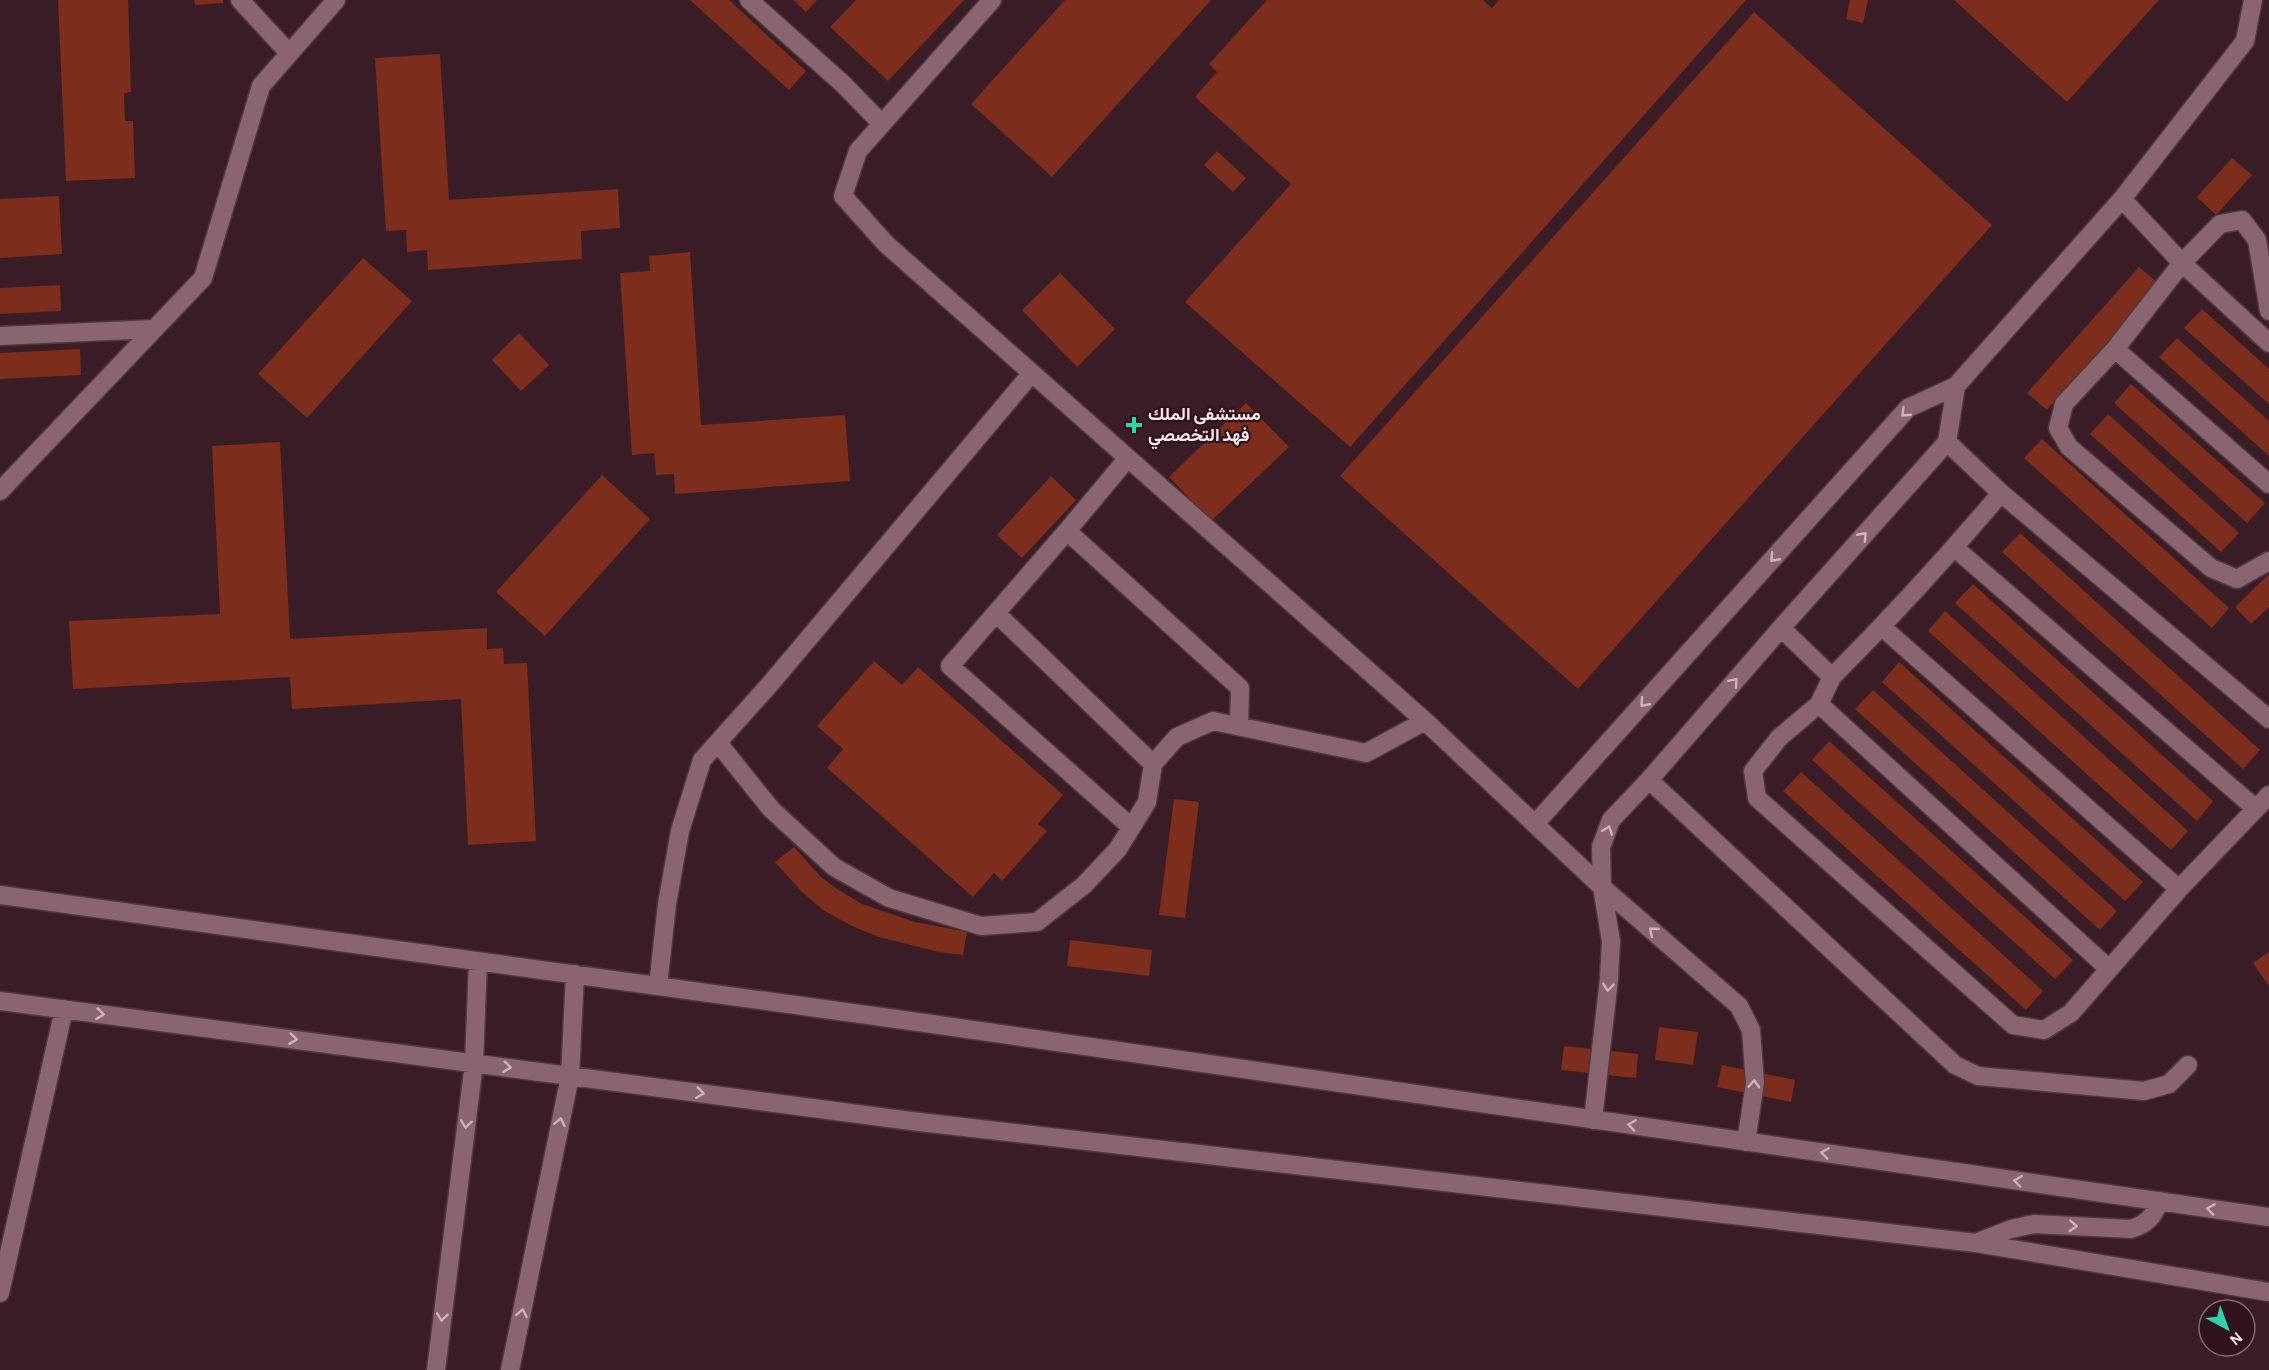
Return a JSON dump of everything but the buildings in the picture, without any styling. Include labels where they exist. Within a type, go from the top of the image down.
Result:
[{"type":"street","points":[[240,0],[289,53]]},
{"type":"street","points":[[0,491],[203,278],[261,86],[336,0]]},
{"type":"street","points":[[749,0],[843,84],[882,124]]},
{"type":"street","points":[[992,0],[858,151],[843,196],[885,244],[1425,721],[1602,887],[1738,1006],[1751,1030],[1755,1083],[1746,1142]]},
{"type":"street","points":[[1535,824],[1908,408],[1956,386],[2122,200],[2245,41],[2253,0]]},
{"type":"street","points":[[2122,200],[2182,263],[2269,343]]},
{"type":"street","points":[[2269,311],[2257,240],[2242,220],[2220,225],[2182,263],[2115,349],[2064,404],[2058,428],[2069,447],[2211,568],[2236,579],[2269,561]]},
{"type":"street","points":[[0,336],[154,329]]},
{"type":"street","points":[[2115,349],[2269,484]]},
{"type":"street","points":[[658,986],[667,904],[680,831],[702,760],[771,683],[1031,374]]},
{"type":"street","points":[[1593,1120],[1611,941],[1602,887],[1601,848],[1611,820],[1649,780],[1947,442],[1956,386]]},
{"type":"street","points":[[1947,442],[2001,493],[2269,720]]},
{"type":"street","points":[[1127,459],[950,666],[1131,827]]},
{"type":"street","points":[[2001,493],[1955,548],[1832,677],[1819,704],[1779,738],[1754,771],[1757,798],[2013,1025],[2044,1030],[2071,1013],[2179,889],[2269,795]]},
{"type":"street","points":[[1067,531],[1240,688],[1239,726]]},
{"type":"street","points":[[1955,548],[2255,808]]},
{"type":"street","points":[[996,613],[1153,764]]},
{"type":"street","points":[[1882,627],[2179,889]]},
{"type":"street","points":[[1781,628],[1832,677]]},
{"type":"street","points":[[1819,704],[2109,969]]},
{"type":"street","points":[[718,743],[771,809],[834,867],[889,898],[981,926],[1037,922],[1084,885],[1118,849],[1147,802],[1153,764],[1177,737],[1213,721],[1366,753],[1425,721]]},
{"type":"street","points":[[1649,780],[1955,1065],[1978,1076],[2144,1091],[2169,1084],[2188,1065]]},
{"type":"street","points":[[0,895],[575,974],[2269,1217]]},
{"type":"street","points":[[436,1370],[474,1063],[478,961]]},
{"type":"street","points":[[510,1370],[570,1076],[575,974]]},
{"type":"street","points":[[0,1001],[911,1121],[1976,1243],[2269,1292]]},
{"type":"street","points":[[0,1293],[64,1009]]},
{"type":"street","points":[[1976,1243],[2011,1229],[2034,1224],[2131,1229],[2144,1225],[2150,1220],[2160,1201]]},
{"type":"place","name":"مستشفى الملك فهد التخصصي","points":[[1134,425]]}]
